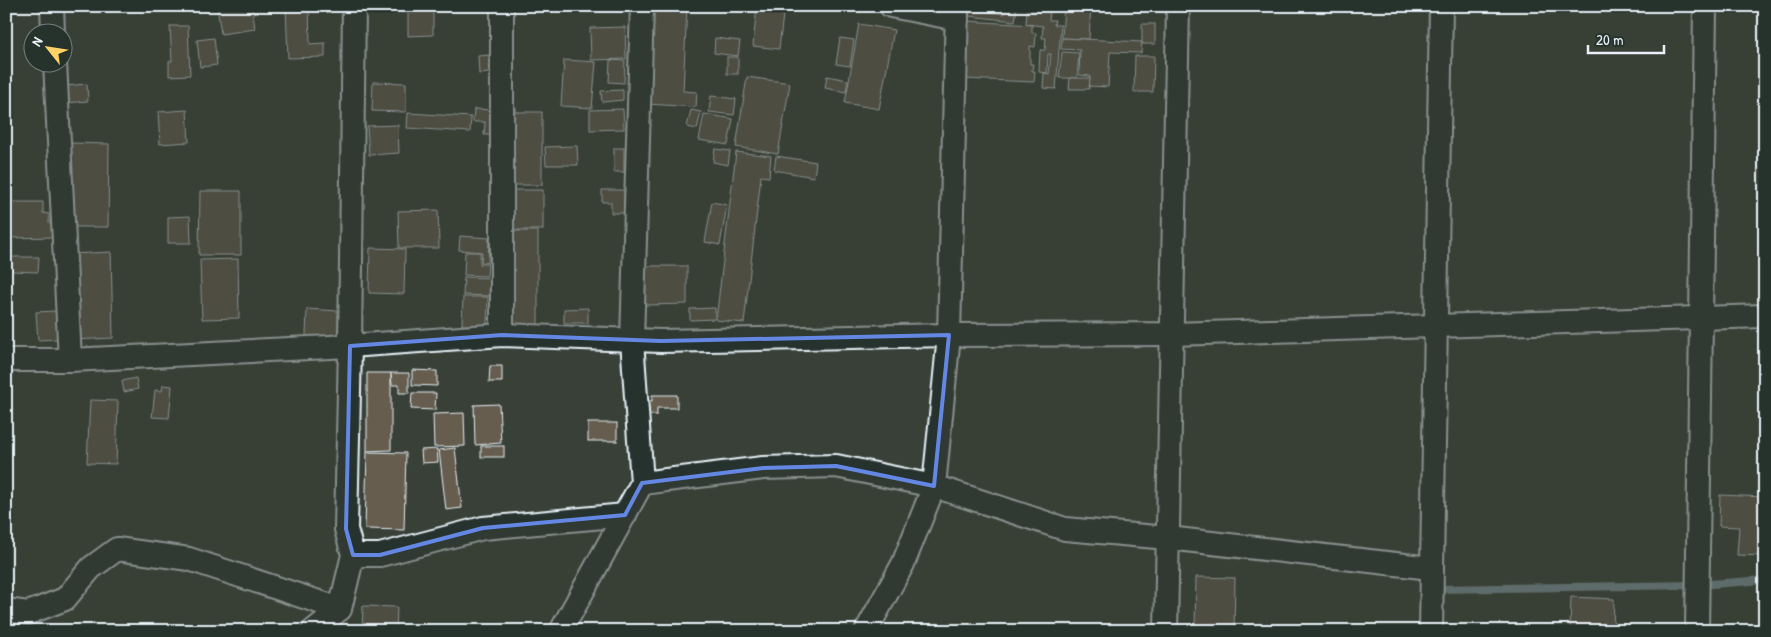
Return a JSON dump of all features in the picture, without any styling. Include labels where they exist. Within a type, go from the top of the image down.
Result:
[{"type":"street","points":[[52,6],[53,22]]},
{"type":"street","points":[[312,631],[340,610],[353,555],[346,528],[354,6]]},
{"type":"street","points":[[502,6],[502,335]]},
{"type":"street","points":[[560,631],[642,483],[632,340],[642,6]]},
{"type":"street","points":[[866,631],[903,564],[934,486],[949,335],[957,12],[891,6]]},
{"type":"street","points":[[1166,631],[1178,6]]},
{"type":"street","points":[[1431,631],[1441,6]]},
{"type":"street","points":[[1697,631],[1704,6]]},
{"type":"street","points":[[56,72],[70,360]]},
{"type":"street","points":[[6,360],[70,360],[350,346],[502,335],[671,340],[949,335],[1172,334],[1765,316]]},
{"type":"street","points":[[642,483],[763,468],[836,466],[934,486],[1065,529],[1168,538],[1431,568]]},
{"type":"street","points":[[353,555],[380,555],[483,528],[625,515]]},
{"type":"street","points":[[6,610],[28,613],[65,599],[91,568],[117,550],[189,560],[340,610]]},
{"type":"highlighted area","points":[[502,335],[661,341],[949,335],[934,486],[836,466],[763,468],[642,483],[625,515],[483,528],[380,555],[353,555],[346,529],[350,346]]},
{"type":"building","points":[[217,6],[252,6],[255,29],[221,34]]},
{"type":"building","points":[[286,6],[309,6],[310,44],[325,43],[325,57],[288,58]]},
{"type":"building","points":[[652,6],[687,6],[683,91],[697,92],[696,107],[647,104]]},
{"type":"building","points":[[757,6],[784,6],[779,49],[753,46]]},
{"type":"building","points":[[1006,6],[1017,6],[1015,21],[969,16],[970,10],[1005,14]]},
{"type":"building","points":[[1064,6],[1091,6],[1089,39],[1062,38]]},
{"type":"building","points":[[408,10],[433,10],[433,35],[408,36]]},
{"type":"building","points":[[1027,10],[1050,12],[1049,20],[1055,20],[1054,25],[1061,25],[1056,89],[1043,88],[1044,73],[1049,74],[1051,54],[1048,54],[1047,73],[1039,72],[1040,50],[1045,50],[1046,38],[1042,38],[1043,26],[1026,24]]},
{"type":"building","points":[[966,21],[1032,25],[1032,33],[1036,33],[1035,47],[1030,46],[1030,64],[1033,64],[1032,71],[1035,71],[1034,82],[963,79]]},
{"type":"building","points":[[859,24],[894,30],[879,109],[845,103]]},
{"type":"building","points":[[1142,24],[1155,24],[1155,44],[1142,44]]},
{"type":"building","points":[[170,26],[188,26],[190,75],[169,76],[169,61],[172,61]]},
{"type":"building","points":[[625,27],[626,59],[591,60],[590,28]]},
{"type":"building","points":[[214,38],[217,65],[200,67],[197,40]]},
{"type":"building","points":[[715,38],[740,41],[738,56],[714,53]]},
{"type":"building","points":[[840,38],[854,40],[850,66],[836,64]]},
{"type":"building","points":[[1062,38],[1142,42],[1141,53],[1110,52],[1108,87],[1089,86],[1090,76],[1079,75],[1080,50],[1061,49]]},
{"type":"building","points":[[1062,52],[1079,53],[1077,78],[1059,78]]},
{"type":"building","points":[[489,55],[489,73],[479,74],[478,56]]},
{"type":"building","points":[[1135,56],[1154,56],[1153,92],[1134,92]]},
{"type":"building","points":[[727,57],[738,57],[738,74],[727,74]]},
{"type":"building","points":[[564,60],[596,62],[592,108],[561,106]]},
{"type":"building","points":[[610,60],[625,61],[624,83],[609,82]]},
{"type":"building","points":[[827,76],[848,80],[846,92],[825,88]]},
{"type":"building","points":[[747,77],[790,83],[778,154],[736,147]]},
{"type":"building","points":[[1070,78],[1090,78],[1089,89],[1069,89]]},
{"type":"building","points":[[373,82],[406,83],[406,112],[372,111]]},
{"type":"building","points":[[87,84],[88,101],[66,103],[65,86]]},
{"type":"building","points":[[623,90],[623,100],[602,102],[601,91]]},
{"type":"building","points":[[711,96],[736,99],[734,115],[709,112]]},
{"type":"building","points":[[507,107],[516,107],[516,112],[542,112],[542,185],[507,185]]},
{"type":"building","points":[[474,109],[493,110],[492,135],[484,135],[485,122],[473,122]]},
{"type":"building","points":[[623,109],[624,129],[590,130],[590,110]]},
{"type":"building","points":[[187,110],[189,142],[160,144],[158,112]]},
{"type":"building","points":[[691,110],[701,112],[697,129],[687,127]]},
{"type":"building","points":[[408,113],[471,117],[470,132],[407,128]]},
{"type":"building","points":[[704,114],[733,119],[728,145],[699,140]]},
{"type":"building","points":[[398,125],[399,153],[369,155],[367,126]]},
{"type":"building","points":[[69,143],[109,144],[108,227],[69,227]]},
{"type":"building","points":[[577,146],[578,165],[546,165],[545,147]]},
{"type":"building","points":[[614,148],[624,148],[624,172],[614,172]]},
{"type":"building","points":[[715,149],[730,151],[728,165],[713,162]]},
{"type":"building","points":[[736,152],[771,156],[769,177],[761,176],[744,323],[716,320]]},
{"type":"building","points":[[776,156],[816,162],[814,177],[774,170]]},
{"type":"building","points":[[507,190],[543,190],[543,230],[507,230]]},
{"type":"building","points":[[602,190],[624,190],[624,213],[611,213],[611,202],[602,202]]},
{"type":"building","points":[[200,191],[241,191],[241,255],[199,255]]},
{"type":"building","points":[[10,202],[43,202],[43,213],[49,214],[49,223],[52,223],[52,237],[10,238]]},
{"type":"building","points":[[712,202],[727,205],[720,245],[705,242]]},
{"type":"building","points":[[438,210],[439,248],[399,248],[398,211]]},
{"type":"building","points":[[190,216],[191,243],[168,243],[168,217]]},
{"type":"building","points":[[507,231],[538,231],[538,325],[507,325]]},
{"type":"building","points":[[460,236],[489,238],[488,263],[481,262],[482,252],[459,250]]},
{"type":"building","points":[[370,248],[405,249],[404,294],[369,293]]},
{"type":"building","points":[[111,252],[113,338],[73,340],[70,254]]},
{"type":"building","points":[[465,252],[480,252],[480,264],[488,264],[487,276],[464,275]]},
{"type":"building","points":[[12,257],[39,257],[38,272],[11,271]]},
{"type":"building","points":[[238,259],[239,318],[202,319],[200,260]]},
{"type":"building","points":[[644,266],[687,266],[687,304],[645,305]]},
{"type":"building","points":[[464,277],[490,278],[489,296],[463,295]]},
{"type":"building","points":[[463,297],[488,297],[487,325],[462,325]]},
{"type":"building","points":[[588,308],[588,323],[564,323],[564,309]]},
{"type":"building","points":[[715,308],[715,319],[690,320],[690,309]]},
{"type":"building","points":[[307,309],[339,311],[337,338],[306,336]]},
{"type":"building","points":[[56,311],[57,339],[38,340],[36,312]]},
{"type":"building","points":[[490,366],[502,366],[502,382],[489,382]]},
{"type":"building","points":[[412,370],[437,371],[437,386],[412,385]]},
{"type":"building","points":[[367,373],[391,373],[391,450],[367,451]]},
{"type":"building","points":[[391,373],[409,373],[409,393],[399,393],[399,385],[392,385]]},
{"type":"building","points":[[136,378],[138,389],[124,392],[122,381]]},
{"type":"building","points":[[163,385],[172,386],[169,418],[152,417],[155,390],[162,391]]},
{"type":"building","points":[[412,393],[436,393],[435,410],[411,409]]},
{"type":"building","points":[[652,395],[677,395],[677,408],[657,408],[657,415],[644,415],[644,401],[652,401]]},
{"type":"building","points":[[90,400],[118,401],[116,464],[87,463]]},
{"type":"building","points":[[499,404],[501,443],[475,445],[474,405]]},
{"type":"building","points":[[464,413],[465,446],[434,447],[433,414]]},
{"type":"building","points":[[588,423],[617,423],[617,441],[588,441]]},
{"type":"building","points":[[481,446],[504,446],[504,457],[481,457]]},
{"type":"building","points":[[455,448],[462,508],[446,510],[439,450]]},
{"type":"building","points":[[437,449],[438,462],[422,463],[421,450]]},
{"type":"building","points":[[367,452],[406,453],[404,530],[365,529]]},
{"type":"building","points":[[1765,484],[1765,556],[1737,555],[1739,527],[1719,526],[1720,495],[1764,497]]},
{"type":"building","points":[[1196,577],[1235,578],[1234,631],[1195,631]]},
{"type":"building","points":[[1571,597],[1614,599],[1613,631],[1570,631]]},
{"type":"building","points":[[363,606],[397,607],[396,631],[362,631]]},
{"type":"waterway","points":[[1434,589],[1698,585],[1765,580]]}]
